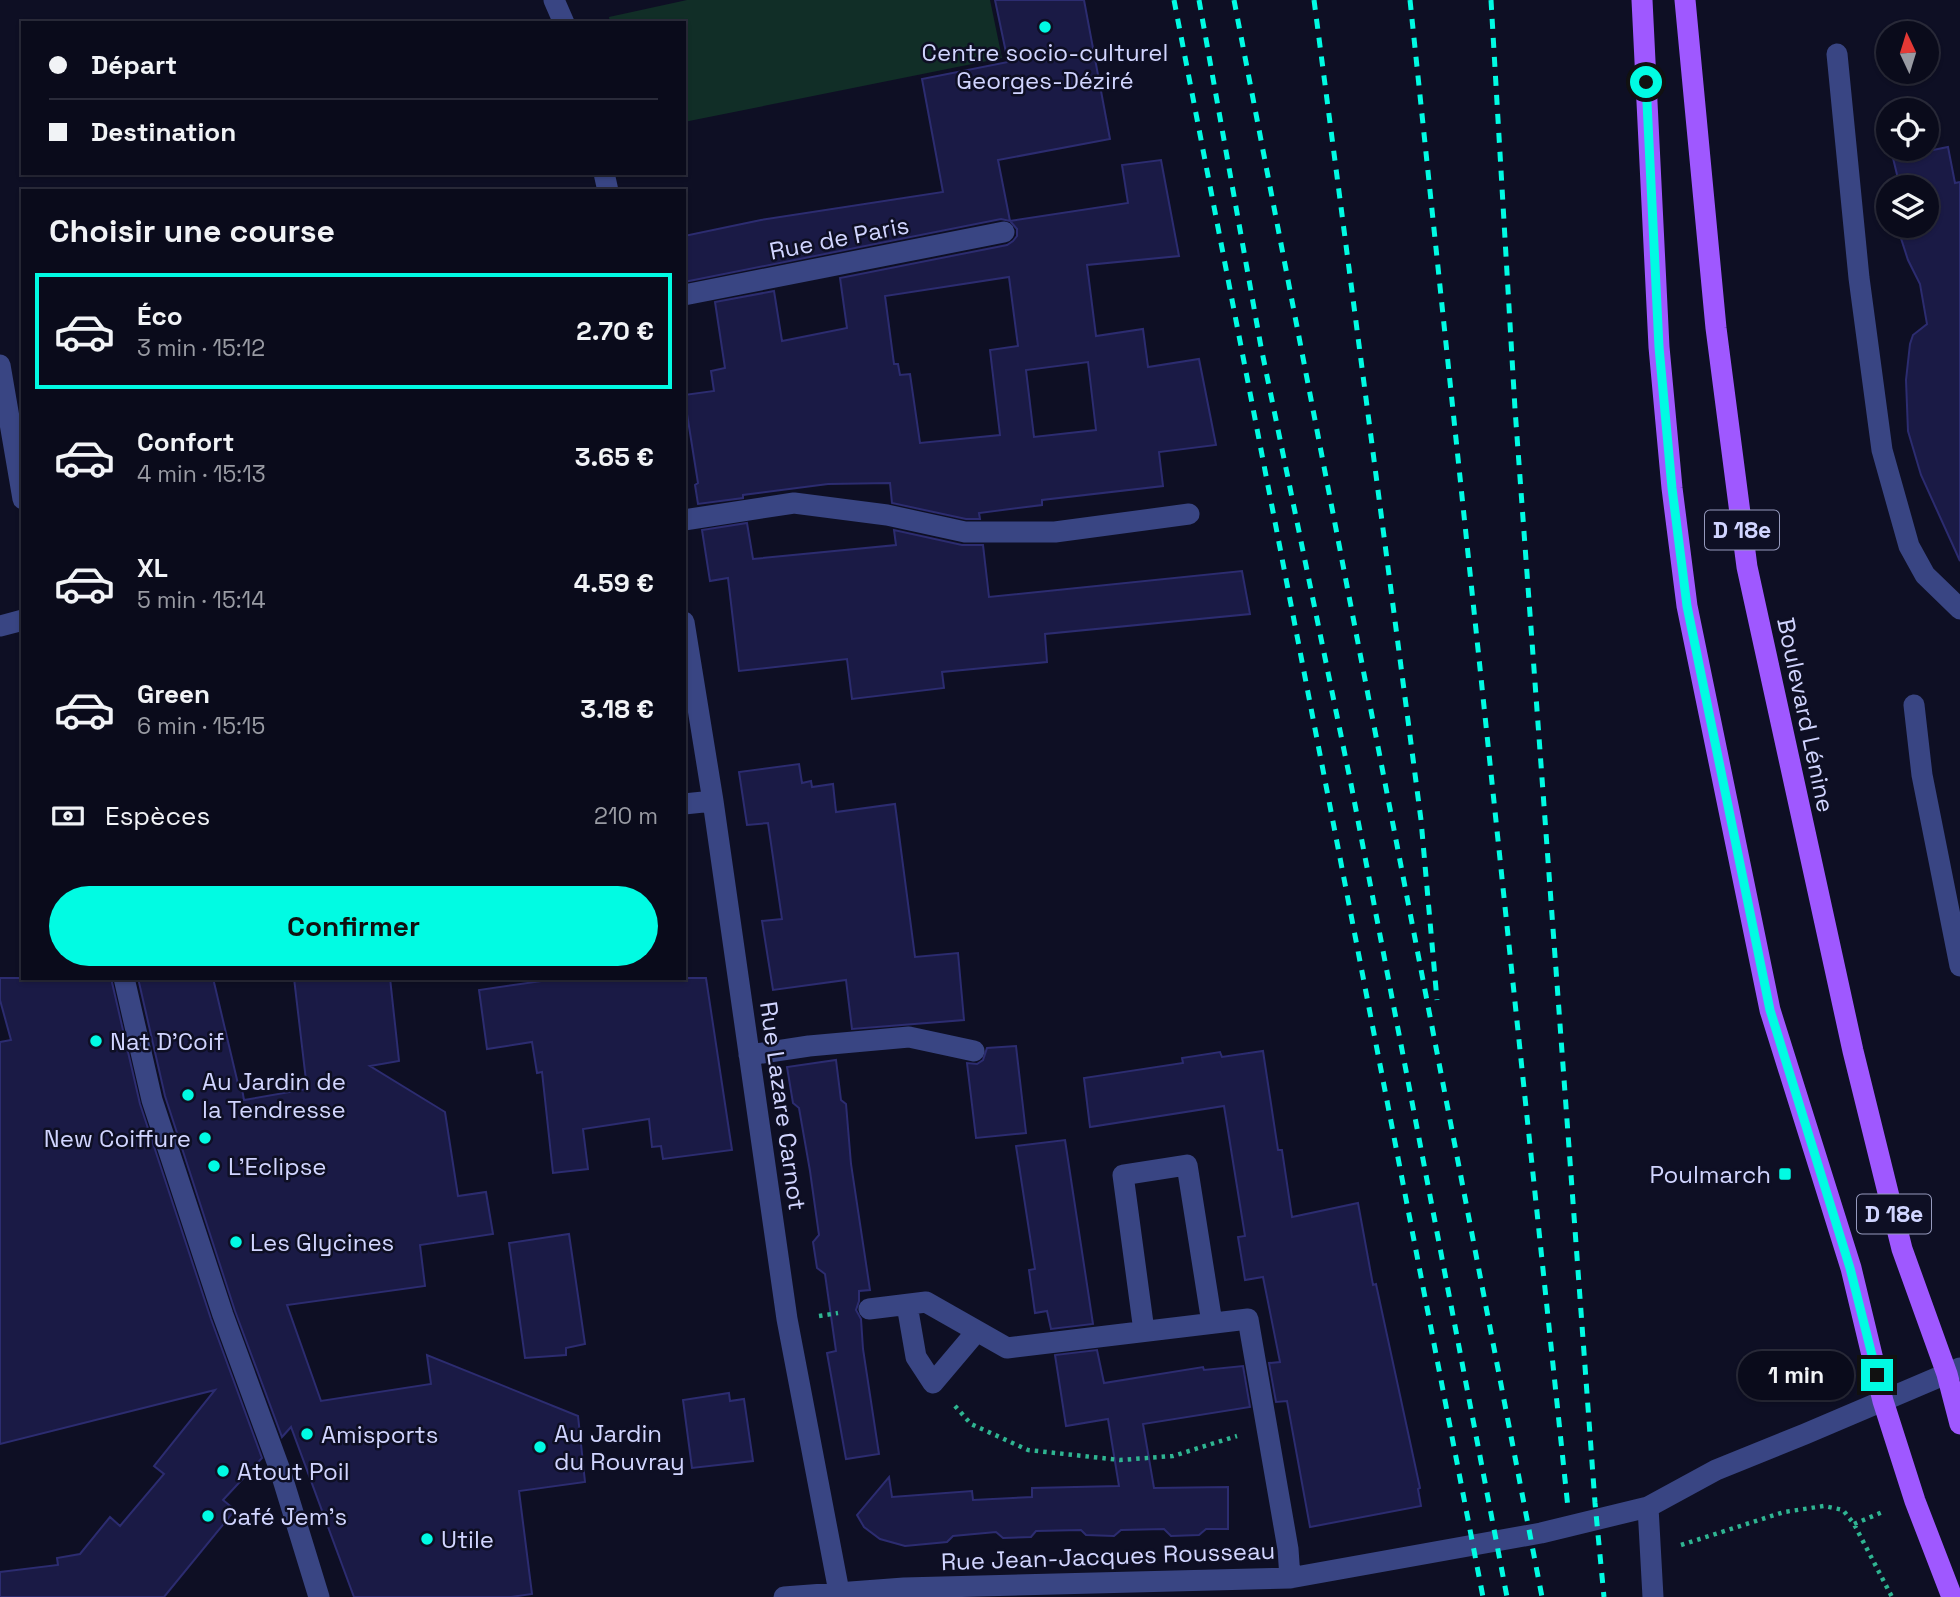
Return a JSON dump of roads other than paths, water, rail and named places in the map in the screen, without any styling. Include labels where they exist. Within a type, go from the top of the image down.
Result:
[{"type":"main road","name":"D 18e","points":[[1642,0],[1659,347],[1672,488],[1687,606],[1770,1010],[1850,1268],[1883,1401],[1914,1501],[1952,1597]]},
{"type":"main road","name":"Boulevard Lénine","points":[[1685,0],[1716,328],[1747,567],[1860,1078],[1902,1250],[1953,1371],[1960,1424]]},
{"type":"street","points":[[554,0],[563,21]]},
{"type":"street","points":[[1837,54],[1858,278],[1882,450],[1909,546],[1925,575],[1960,609]]},
{"type":"street","name":"Rue de Paris","points":[[686,295],[1004,232]]},
{"type":"street","points":[[0,365],[21,483]]},
{"type":"street","points":[[686,520],[793,503],[887,515],[965,531],[1055,532],[1189,514]]},
{"type":"street","points":[[0,626],[21,621]]},
{"type":"street","name":"Rue Lazare Carnot","points":[[686,634],[713,801],[787,1319],[840,1594]]},
{"type":"street","points":[[1914,705],[1922,775],[1960,966]]},
{"type":"street","points":[[686,804],[713,801]]},
{"type":"street","points":[[124,980],[152,1101],[223,1315],[280,1470],[318,1597]]},
{"type":"street","points":[[749,1055],[809,1045],[909,1037],[974,1051]]},
{"type":"street","points":[[1144,1331],[1124,1175],[1187,1164],[1212,1323]]},
{"type":"street","points":[[869,1309],[926,1303],[1007,1348],[1248,1319],[1288,1549],[1290,1578]]},
{"type":"street","points":[[907,1305],[916,1357],[933,1383],[977,1331]]},
{"type":"street","name":"Rue Jean-Jacques Rousseau","points":[[784,1597],[918,1587],[1290,1578],[1541,1533],[1648,1507],[1716,1470],[1953,1371]]},
{"type":"street","points":[[1648,1507],[1653,1597]]},
{"type":"railway","points":[[1174,0],[1483,1597]]},
{"type":"railway","points":[[1199,0],[1261,347],[1351,784],[1507,1597]]},
{"type":"railway","points":[[1234,0],[1542,1597]]},
{"type":"railway","points":[[1314,0],[1421,820],[1437,1000]]},
{"type":"railway","points":[[1410,0],[1568,1508]]},
{"type":"railway","points":[[1491,0],[1515,409],[1604,1597]]},
{"type":"place","name":"Centre socio-culturel Georges-Déziré","points":[[1045,27]]},
{"type":"place","name":"Nat D'Coif","points":[[96,1041]]},
{"type":"place","name":"Au Jardin de la Tendresse","points":[[188,1095]]},
{"type":"place","name":"New Coiffure","points":[[205,1138]]},
{"type":"place","name":"L'Eclipse","points":[[214,1166]]},
{"type":"place","name":"Poulmarch","points":[[1785,1174]]},
{"type":"place","name":"Les Glycines","points":[[236,1242]]},
{"type":"place","name":"Amisports","points":[[307,1434]]},
{"type":"place","name":"Au Jardin du Rouvray","points":[[540,1447]]},
{"type":"place","name":"Atout Poil","points":[[223,1471]]},
{"type":"place","name":"Café Jem's","points":[[208,1516]]},
{"type":"place","name":"Utile","points":[[427,1539]]}]
